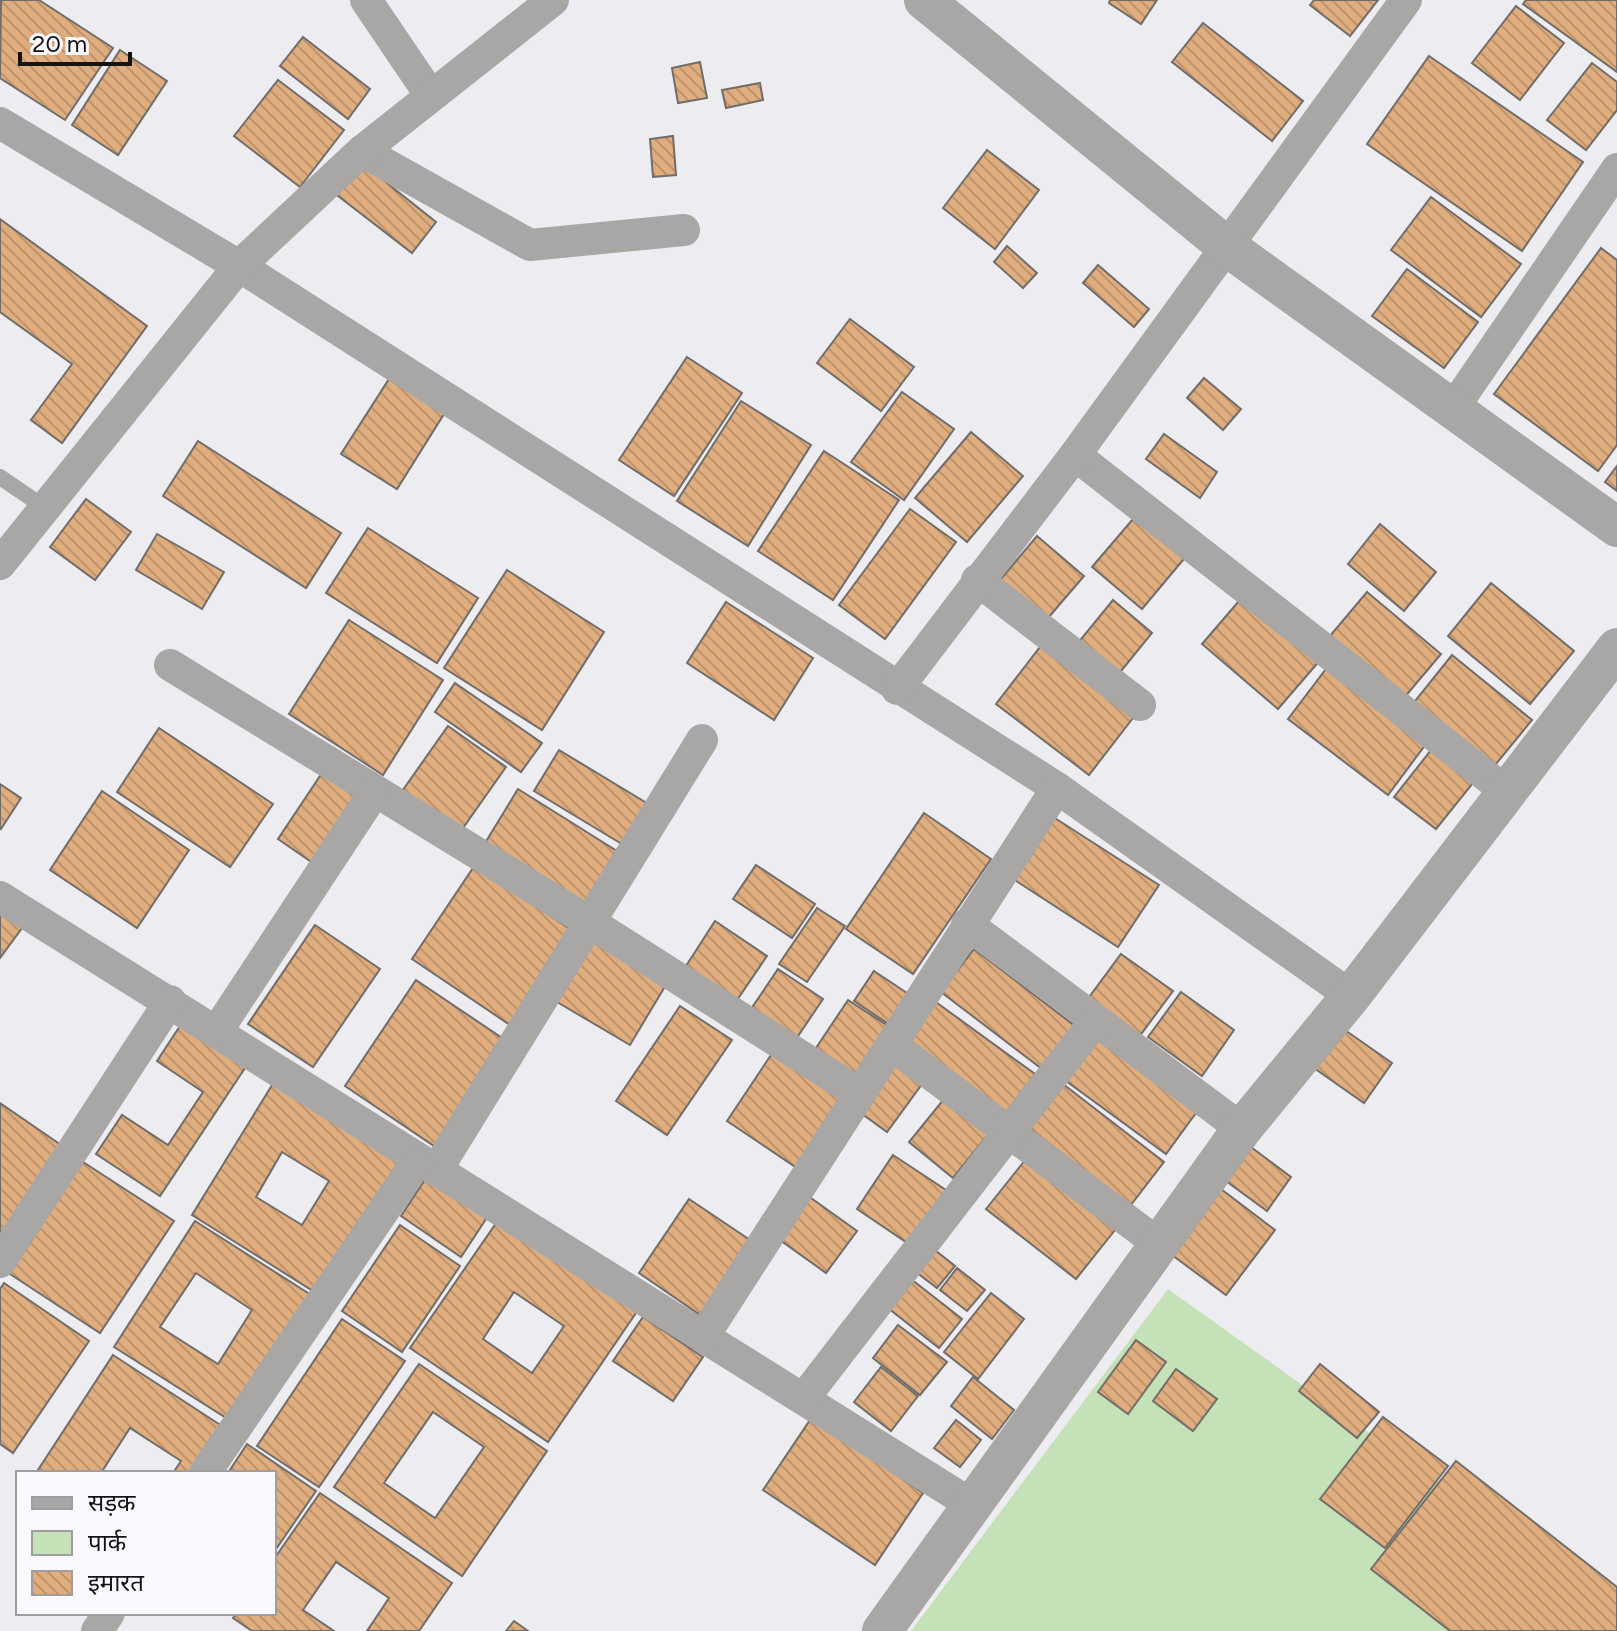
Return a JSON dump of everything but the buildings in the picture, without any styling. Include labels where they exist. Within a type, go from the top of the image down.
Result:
[{"type":"street","points":[[366,0],[431,96]]},
{"type":"street","points":[[0,564],[239,266],[362,151],[553,0]]},
{"type":"street","points":[[924,0],[1226,246],[1617,527]]},
{"type":"street","points":[[897,689],[1075,455],[1406,0]]},
{"type":"street","points":[[0,123],[239,266],[897,689],[1057,788],[1351,996]]},
{"type":"street","points":[[362,151],[530,245],[684,230]]},
{"type":"street","points":[[1452,410],[1617,169]]},
{"type":"street","points":[[1075,455],[1507,792]]},
{"type":"street","points":[[977,580],[1140,705]]},
{"type":"street","points":[[882,1631],[1242,1129],[1351,996],[1617,648]]},
{"type":"street","points":[[170,665],[591,923],[857,1092]]},
{"type":"street","points":[[206,1471],[427,1166],[591,923],[702,740]]},
{"type":"street","points":[[703,1337],[857,1092],[893,1046],[967,924],[1057,788]]},
{"type":"street","points":[[217,1031],[375,791]]},
{"type":"street","points":[[0,897],[974,1506]]},
{"type":"street","points":[[967,924],[1242,1129]]},
{"type":"street","points":[[0,1262],[170,1001]]},
{"type":"street","points":[[804,1398],[1095,1021]]},
{"type":"street","points":[[893,1046],[1159,1244]]},
{"type":"lane","points":[[0,477],[47,509]]},
{"type":"green space","points":[[1168,1289],[1617,1610],[1617,1631],[911,1631]]}]
